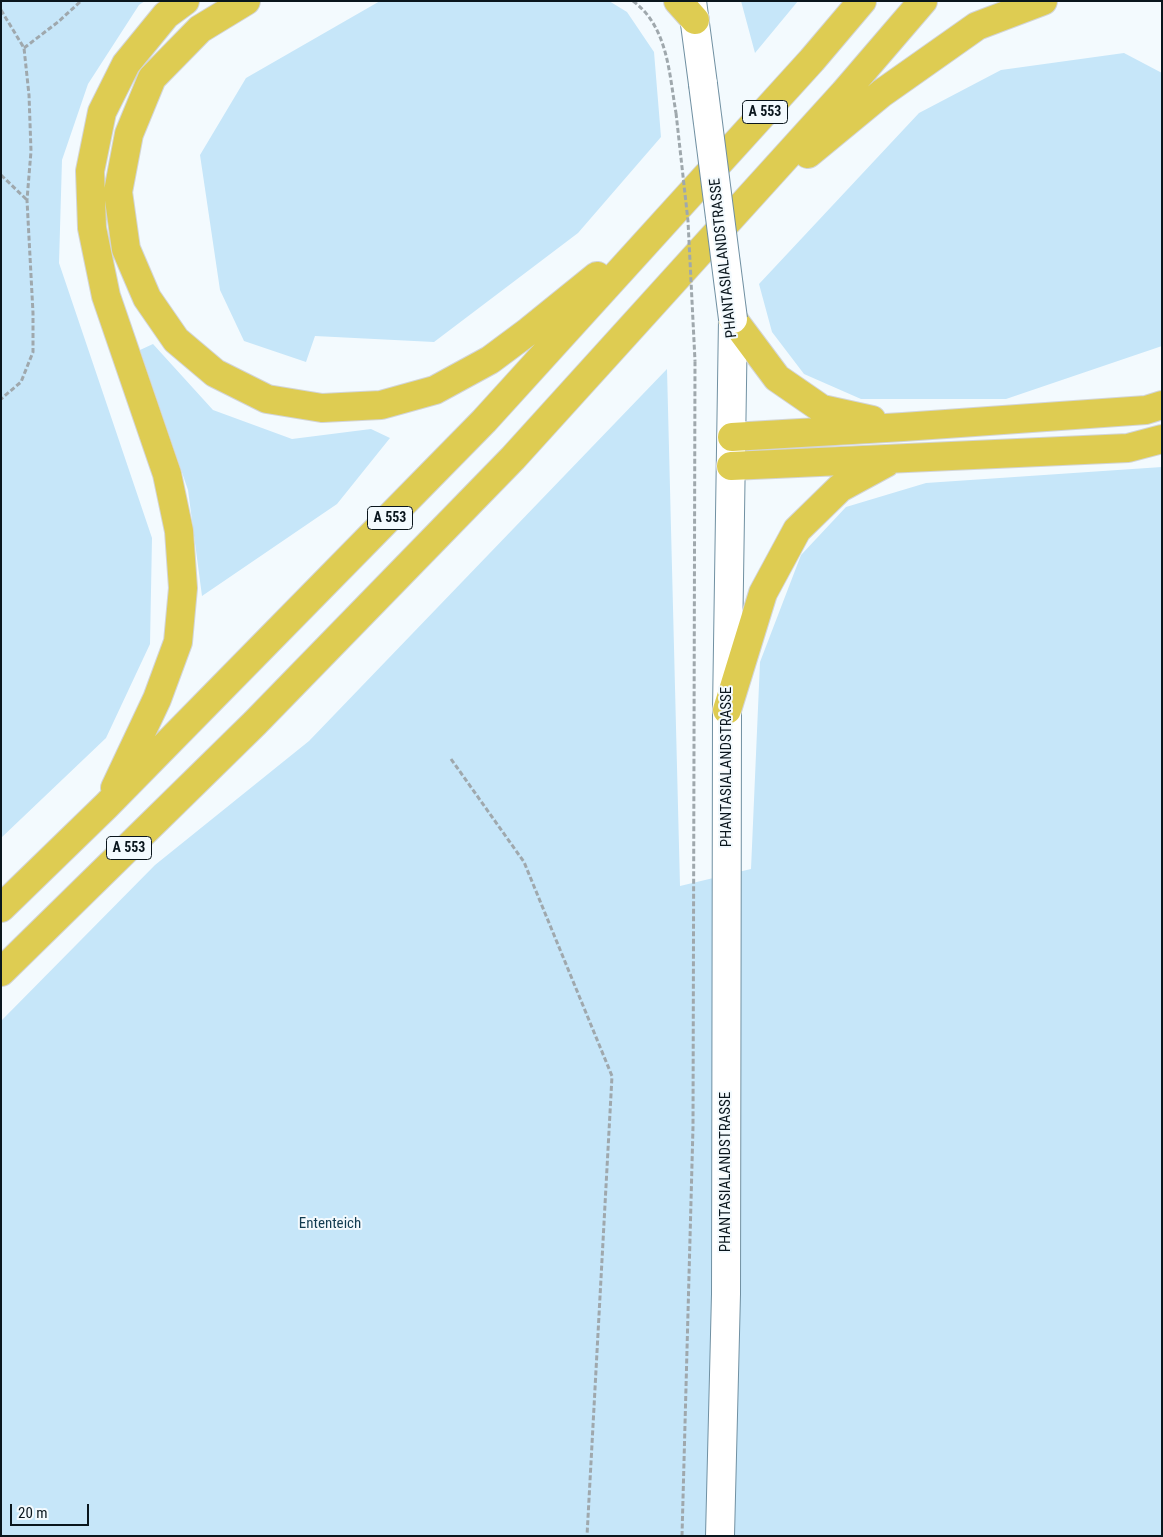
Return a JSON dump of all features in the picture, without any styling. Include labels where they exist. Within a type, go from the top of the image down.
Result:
[{"type":"highway","points":[[106,806],[157,699],[178,642],[183,588],[179,532],[167,474],[106,296],[92,228],[90,171],[102,112],[126,64],[166,15],[184,1]]},
{"type":"highway","points":[[246,1],[200,29],[152,78],[129,134],[118,192],[126,249],[147,298],[176,340],[215,373],[267,398],[322,408],[382,405],[435,390],[490,360],[665,222]]},
{"type":"highway","name":"A 553","points":[[1,908],[106,806],[484,421],[812,60],[862,1]]},
{"type":"highway","name":"A 553","points":[[1,972],[242,736],[513,458],[844,93],[923,1]]},
{"type":"highway","points":[[733,215],[882,93],[976,26],[1043,1]]},
{"type":"highway","points":[[733,319],[777,378],[822,409],[903,427]]},
{"type":"highway","points":[[732,436],[903,427],[1146,410],[1162,405]]},
{"type":"highway","points":[[731,466],[1128,448],[1162,439]]},
{"type":"highway","points":[[727,710],[763,592],[797,530],[840,488],[891,460]]},
{"type":"main road","name":"PHANTASIALANDSTRASSE","points":[[688,8],[703,84],[733,319],[727,710],[726,1294],[720,1536]]},
{"type":"path","points":[[24,48],[58,22],[81,1]]},
{"type":"path","points":[[633,1],[643,9],[654,24],[666,50],[676,114],[688,221],[695,361],[693,1127],[682,1536]]},
{"type":"path","points":[[1,10],[24,48],[29,95],[31,151],[27,200],[33,313],[33,352],[21,382],[1,399]]},
{"type":"path","points":[[1,176],[27,200]]},
{"type":"path","points":[[451,759],[524,862],[612,1076],[586,1536]]},
{"type":"green space","points":[[1,1],[145,1],[139,5],[88,84],[62,160],[59,263],[152,538],[150,644],[106,738],[1,838]]},
{"type":"green space","points":[[380,1],[609,1],[627,12],[654,52],[661,137],[578,233],[434,342],[315,336],[306,362],[244,341],[220,290],[200,155],[246,78]]},
{"type":"green space","points":[[741,1],[798,1],[755,53]]},
{"type":"green space","points":[[1124,53],[1162,73],[1162,346],[1006,399],[861,399],[804,374],[772,332],[759,284],[919,113],[1001,70]]},
{"type":"green space","points":[[153,344],[213,410],[292,439],[371,429],[390,438],[337,504],[202,596],[188,490],[140,350]]},
{"type":"green space","name":"Ententeich","points":[[667,369],[680,886],[751,869],[760,662],[801,555],[846,507],[926,483],[1162,467],[1162,1536],[1,1536],[1,1021],[155,865],[309,741]]}]
